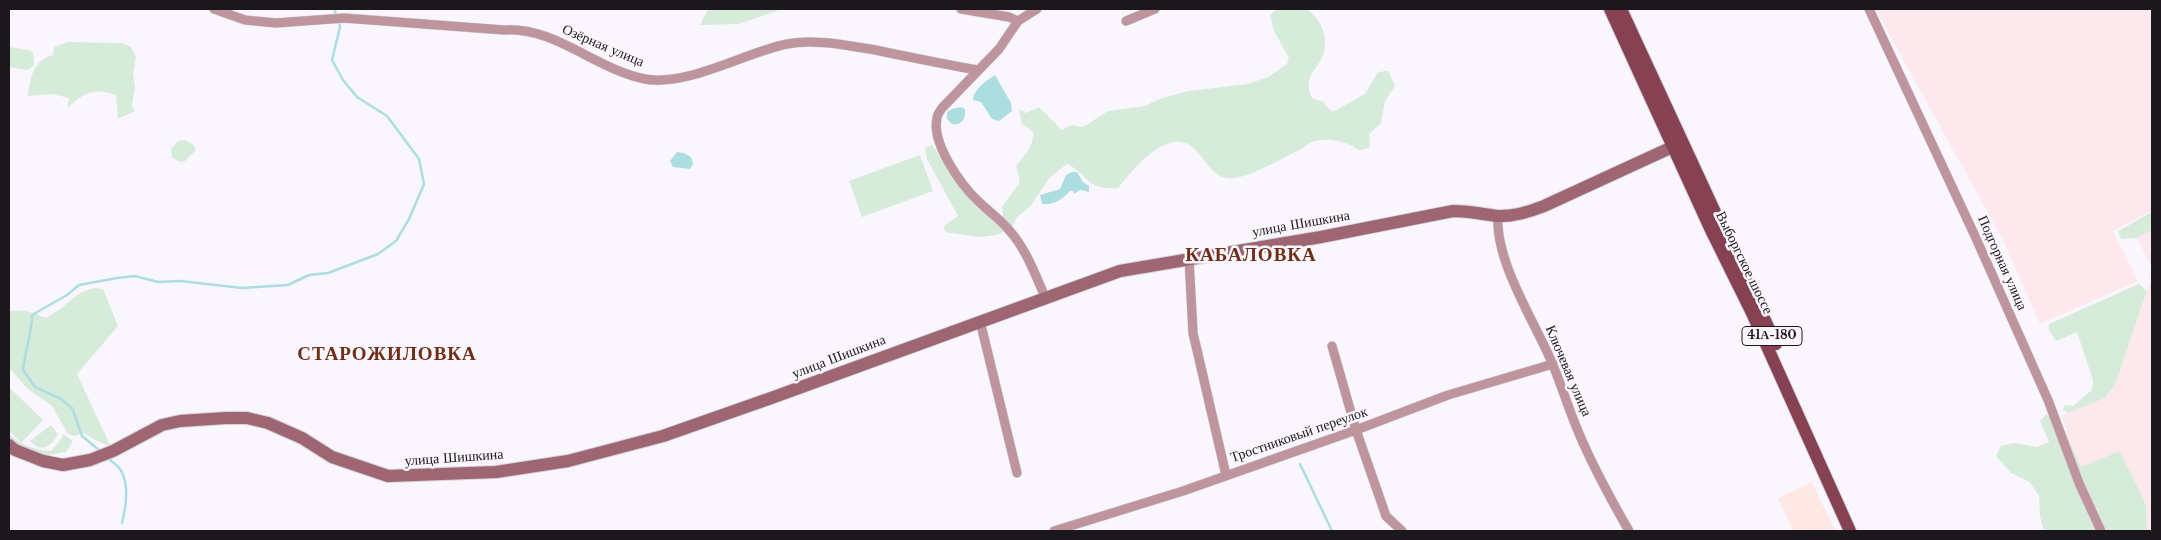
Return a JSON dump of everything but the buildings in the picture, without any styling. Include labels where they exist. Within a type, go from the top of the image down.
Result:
[{"type":"main road","name":"Выборгское шоссе","points":[[1610,9],[1756,299],[1860,531]]},
{"type":"main road","name":"Выборгское шоссе","points":[[1621,9],[1710,228],[1752,313],[1850,531]]},
{"type":"street","name":"Озёрная улица","points":[[214,9],[245,20],[276,23],[344,18],[504,30],[519,29],[552,40],[601,63],[646,79],[676,79],[787,44],[819,42],[978,70]]},
{"type":"street","points":[[960,9],[1009,17],[1018,21]]},
{"type":"street","points":[[1037,9],[1018,21],[999,49],[942,108],[937,118],[937,135],[945,155],[960,182],[1010,230],[1031,266],[1045,297]]},
{"type":"street","points":[[1126,21],[1155,9]]},
{"type":"street","name":"Подгорная улица","points":[[1869,9],[1976,236],[2048,400],[2079,483],[2101,531]]},
{"type":"street","name":"улица Шишкина","points":[[9,444],[15,450],[43,461],[70,464],[90,460],[113,451],[162,425],[180,421],[216,418],[247,418],[268,423],[302,438],[332,457],[388,476],[496,472],[568,461],[663,436],[1120,271],[1321,237],[1453,211],[1469,211],[1498,216],[1526,213],[1677,144]]},
{"type":"street","name":"Ключевая улица","points":[[1498,216],[1497,231],[1500,246],[1528,313],[1553,364],[1585,447],[1629,531]]},
{"type":"street","points":[[1189,258],[1193,334],[1226,475]]},
{"type":"street","points":[[980,321],[1017,473]]},
{"type":"street","points":[[1332,346],[1356,430],[1386,516],[1402,531]]},
{"type":"street","name":"Тростниковый переулок","points":[[1054,531],[1226,475],[1356,430],[1448,395],[1553,364]]},
{"type":"shaded area","points":[[1875,9],[2152,9],[2152,211],[2113,231],[2138,281],[2040,324],[2002,238]]},
{"type":"shaded area","points":[[2152,230],[2152,268],[2137,238]]},
{"type":"shaded area","points":[[2152,277],[2152,531],[2147,531],[2146,505],[2120,452],[2080,467],[2061,416],[2107,396],[2115,385]]},
{"type":"shaded area","points":[[1812,482],[1835,531],[1793,531],[1778,498]]},
{"type":"green space","points":[[708,9],[783,9],[738,24],[700,25]]},
{"type":"green space","points":[[1277,9],[1305,9],[1315,16],[1322,27],[1325,40],[1324,52],[1310,78],[1309,90],[1312,98],[1323,102],[1330,110],[1334,111],[1365,94],[1378,72],[1388,71],[1395,86],[1385,101],[1381,123],[1369,134],[1370,147],[1359,150],[1339,141],[1315,141],[1259,170],[1235,178],[1227,178],[1220,176],[1210,168],[1191,146],[1181,142],[1171,143],[1160,147],[1140,162],[1118,188],[1099,187],[1067,164],[1050,177],[1030,207],[1017,217],[1012,227],[997,235],[979,237],[945,232],[944,226],[958,216],[927,159],[925,148],[932,145],[976,207],[990,218],[1003,217],[1002,207],[1020,182],[1016,166],[1028,150],[1033,137],[1033,132],[1022,124],[1019,109],[1026,113],[1039,107],[1062,130],[1071,125],[1083,127],[1108,111],[1145,106],[1159,99],[1189,91],[1248,84],[1268,77],[1287,64],[1289,58],[1274,31],[1270,15]]},
{"type":"green space","points":[[68,42],[122,43],[131,47],[136,57],[133,74],[135,86],[132,106],[135,111],[118,119],[116,95],[101,92],[84,95],[67,108],[69,98],[52,94],[28,96],[32,76],[37,65],[46,57],[53,55],[54,47]]},
{"type":"green space","points":[[9,47],[29,50],[33,53],[34,65],[28,70],[9,67]]},
{"type":"green space","points":[[185,140],[194,145],[196,150],[185,161],[179,162],[172,157],[171,149],[178,141]]},
{"type":"green space","points":[[920,155],[933,191],[862,217],[849,181]]},
{"type":"green space","points":[[2152,212],[2152,230],[2137,238],[2121,239],[2118,231]]},
{"type":"green space","points":[[2139,284],[2147,291],[2115,385],[2105,398],[2068,413],[2063,410],[2065,405],[2073,406],[2092,390],[2093,380],[2077,332],[2056,341],[2049,330],[2049,324]]},
{"type":"green space","points":[[94,288],[103,289],[118,326],[77,374],[110,445],[99,442],[83,433],[75,436],[68,434],[52,406],[28,389],[9,368],[9,311],[19,310],[46,318],[79,294]]},
{"type":"green space","points":[[9,387],[43,420],[21,443],[9,431]]},
{"type":"green space","points":[[2046,414],[2064,429],[2081,467],[2120,451],[2146,505],[2147,531],[2044,531],[2040,516],[2039,496],[2030,482],[2011,473],[1996,456],[2001,446],[2014,443],[2036,447],[2049,442],[2040,421]]},
{"type":"green space","points":[[51,425],[58,434],[53,442],[42,448],[30,441]]},
{"type":"green space","points":[[9,434],[23,444],[51,451],[63,434],[73,441],[66,452],[43,456],[9,441]]},
{"type":"water","points":[[995,75],[1011,103],[1012,111],[999,121],[992,119],[981,102],[973,100],[978,88]]},
{"type":"water","points":[[961,107],[965,109],[964,118],[961,123],[952,124],[947,119],[947,112]]},
{"type":"water","points":[[677,152],[691,157],[693,164],[690,169],[673,167],[670,161]]},
{"type":"water","points":[[1077,172],[1083,182],[1089,186],[1089,192],[1080,190],[1074,194],[1073,191],[1070,191],[1058,201],[1042,204],[1040,195],[1060,189],[1066,175]]},
{"type":"waterway","points":[[334,9],[336,14]]},
{"type":"waterway","points":[[99,450],[82,436],[72,408],[61,399],[35,387],[23,370],[32,315],[67,295],[79,285],[117,278],[135,276],[158,282],[180,281],[242,288],[288,285],[309,275],[328,273],[378,254],[396,241],[409,219],[424,184],[419,159],[387,116],[357,97],[343,80],[332,60],[340,27],[339,23]]},
{"type":"waterway","points":[[108,458],[120,469],[125,482],[126,503],[122,523]]},
{"type":"waterway","points":[[1300,464],[1332,531]]},
{"type":"district","name":"КАБАЛОВКА","points":[[1251,256]]},
{"type":"district","name":"СТАРОЖИЛОВКА","points":[[387,355]]}]
